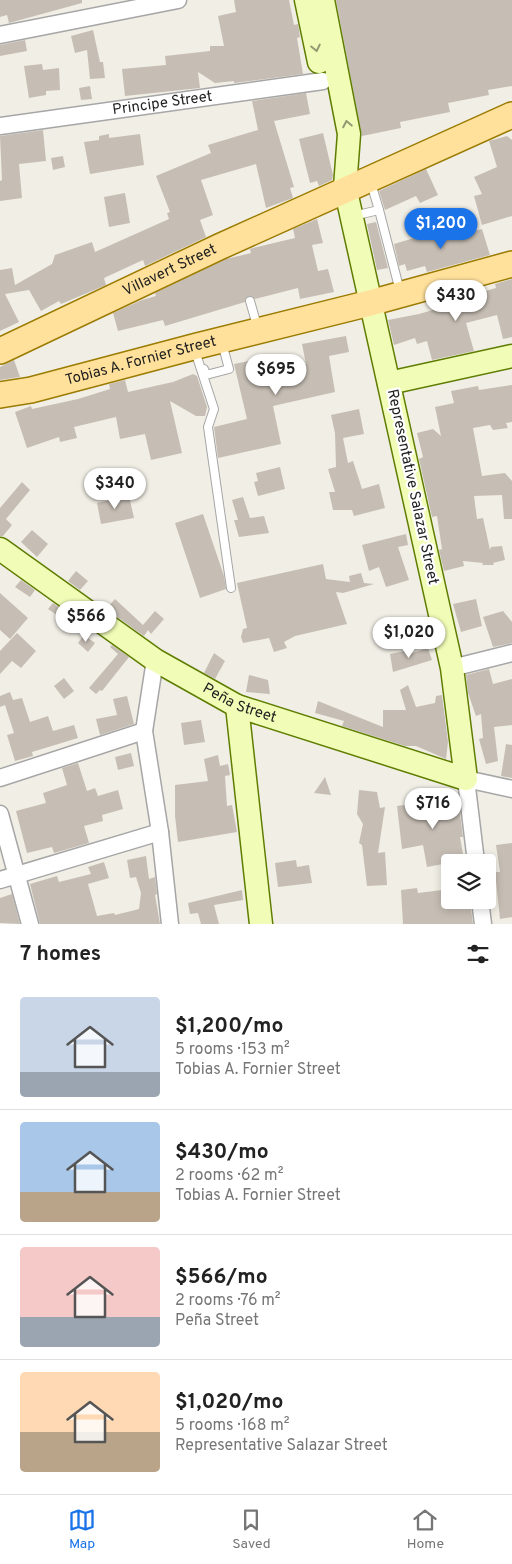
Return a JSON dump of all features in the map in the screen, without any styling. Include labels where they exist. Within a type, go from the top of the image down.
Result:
[{"type":"main road","name":"Villavert Street","points":[[0,351],[234,245],[343,185],[367,164],[512,101]]},
{"type":"main road","name":"Villavert Street","points":[[343,185],[370,179],[512,115]]},
{"type":"main road","name":"Tobias A. Fornier Street","points":[[0,395],[31,390],[370,303],[512,264]]},
{"type":"main road","name":"Tobias A. Fornier Street","points":[[0,403],[14,400],[31,390]]},
{"type":"street","points":[[0,35],[178,0]]},
{"type":"street","name":"Representative Salazar Street","points":[[306,0],[343,185],[452,668],[475,854]]},
{"type":"street","name":"Representative Salazar Street","points":[[323,0],[349,134],[343,185]]},
{"type":"street","name":"Principe Street","points":[[0,126],[323,81]]},
{"type":"street","points":[[389,383],[512,356]]},
{"type":"street","name":"Peña Street","points":[[0,549],[155,660],[237,706],[466,779],[512,789]]},
{"type":"street","points":[[452,668],[512,653]]},
{"type":"street","points":[[155,660],[144,731],[160,832],[170,924]]},
{"type":"street","points":[[237,706],[261,924]]},
{"type":"street","points":[[0,778],[144,731]]},
{"type":"street","points":[[0,814],[30,924]]},
{"type":"street","points":[[0,880],[160,832]]},
{"type":"street","points":[[481,909],[483,924]]},
{"type":"lane","points":[[370,179],[380,210],[400,294]]},
{"type":"lane","points":[[351,217],[380,210]]},
{"type":"lane","points":[[250,301],[258,331]]},
{"type":"lane","points":[[195,347],[214,409],[208,428],[231,588]]},
{"type":"building","points":[[0,0],[82,0],[82,3],[9,23],[7,15],[0,17]]},
{"type":"building","points":[[234,0],[289,0],[294,25],[298,24],[300,37],[297,38],[303,74],[234,83],[234,81],[215,83],[198,72],[200,88],[125,96],[122,69],[166,65],[165,56],[210,51],[210,46],[224,46],[218,16],[236,12]]},
{"type":"building","points":[[336,0],[512,0],[512,86],[488,90],[489,95],[448,103],[450,112],[400,122],[401,128],[362,136]]},
{"type":"building","points":[[93,30],[100,62],[103,62],[105,78],[90,79],[87,50],[75,53],[71,36]]},
{"type":"building","points":[[25,40],[27,51],[0,56],[0,45]]},
{"type":"building","points":[[42,64],[43,70],[59,68],[60,90],[46,91],[46,95],[29,98],[24,66]]},
{"type":"building","points":[[90,86],[92,99],[81,100],[79,88]]},
{"type":"building","points":[[306,93],[310,114],[274,121],[294,187],[290,188],[293,198],[266,208],[256,164],[201,180],[213,215],[200,220],[206,237],[145,266],[143,260],[104,278],[106,285],[61,304],[59,301],[41,311],[29,290],[5,294],[19,322],[0,331],[0,270],[12,268],[15,285],[52,264],[55,255],[92,242],[95,252],[169,219],[167,213],[170,212],[156,176],[211,153],[208,145],[258,130],[252,101]]},
{"type":"building","points":[[43,130],[46,161],[19,164],[22,198],[0,201],[0,181],[2,180],[0,136]]},
{"type":"building","points":[[323,133],[333,175],[332,180],[319,186],[317,181],[310,183],[299,139]]},
{"type":"building","points":[[109,134],[109,138],[140,134],[144,165],[90,174],[84,142],[99,140],[99,136]]},
{"type":"building","points":[[507,136],[512,140],[512,216],[482,225],[474,196],[482,194],[474,177],[497,167],[489,141]]},
{"type":"building","points":[[63,156],[65,167],[53,170],[51,158]]},
{"type":"building","points":[[426,169],[438,195],[420,203],[416,196],[385,210],[379,191]]},
{"type":"building","points":[[125,193],[130,223],[109,227],[104,197]]},
{"type":"building","points":[[317,219],[323,243],[312,245],[318,271],[328,269],[334,292],[300,299],[298,288],[255,299],[249,296],[245,302],[165,326],[163,320],[118,331],[113,313],[156,296],[155,293],[226,259],[251,253],[250,249],[295,238],[293,229]]},
{"type":"building","points":[[376,222],[388,268],[377,270],[367,224]]},
{"type":"building","points":[[441,227],[444,239],[482,229],[490,255],[427,272],[425,266],[407,271],[405,264],[399,266],[394,244],[421,236],[420,233]]},
{"type":"building","points":[[512,279],[512,337],[503,339],[497,315],[466,323],[474,351],[432,360],[427,341],[417,344],[415,338],[394,345],[388,320],[419,314],[472,299],[471,295],[496,288],[495,284]]},
{"type":"building","points":[[346,336],[349,352],[329,356],[335,392],[273,406],[281,444],[218,458],[214,427],[247,419],[234,364],[249,361],[250,366],[263,364],[265,374],[306,364],[302,344]]},
{"type":"building","points":[[14,360],[20,377],[0,380],[0,367]]},
{"type":"building","points":[[193,374],[197,376],[207,407],[205,416],[196,416],[170,401],[182,453],[151,460],[145,434],[120,439],[116,417],[74,427],[77,438],[60,442],[59,437],[27,448],[15,412],[31,406],[32,409],[78,399],[110,389],[109,384],[125,380],[128,392],[173,382]]},
{"type":"building","points":[[512,385],[512,422],[506,423],[508,428],[493,430],[490,425],[473,428],[482,476],[505,473],[512,481],[512,519],[504,519],[502,495],[474,496],[477,519],[483,518],[490,550],[491,547],[502,546],[505,560],[493,563],[494,565],[482,565],[483,563],[463,561],[464,566],[444,571],[439,550],[442,549],[437,516],[432,517],[419,459],[423,457],[417,433],[433,429],[441,436],[435,407],[454,403],[451,391],[478,386],[479,390]]},
{"type":"building","points":[[359,409],[364,434],[343,438],[348,463],[353,461],[362,489],[379,484],[385,508],[354,516],[352,510],[333,510],[329,492],[335,492],[328,469],[336,467],[335,433],[331,415]]},
{"type":"building","points":[[280,467],[285,489],[258,496],[254,482],[258,481],[256,473]]},
{"type":"building","points":[[22,482],[30,490],[6,519],[12,525],[3,536],[0,536],[0,508]]},
{"type":"building","points":[[129,496],[134,518],[101,524],[97,503]]},
{"type":"building","points":[[243,497],[250,518],[264,516],[269,533],[239,537],[234,520],[238,520],[232,500]]},
{"type":"building","points":[[203,514],[224,576],[226,589],[200,598],[175,523]]},
{"type":"building","points":[[32,530],[48,544],[37,557],[21,542]]},
{"type":"building","points":[[406,534],[408,545],[398,547],[409,580],[386,587],[379,567],[369,571],[362,545]]},
{"type":"building","points":[[323,564],[326,579],[350,582],[349,576],[361,573],[364,583],[374,584],[343,593],[336,592],[347,624],[295,636],[284,642],[287,648],[274,652],[269,638],[243,643],[241,637],[243,629],[247,628],[237,583]]},
{"type":"building","points":[[76,571],[88,581],[80,590],[68,581]]},
{"type":"building","points":[[21,580],[35,590],[30,597],[15,587]]},
{"type":"building","points":[[0,593],[28,618],[10,639],[0,630]]},
{"type":"building","points":[[115,599],[143,625],[155,611],[164,619],[151,634],[148,630],[144,636],[106,609]]},
{"type":"building","points":[[476,599],[482,626],[461,632],[453,604]]},
{"type":"building","points":[[53,603],[73,617],[67,627],[59,621],[61,618],[48,609]]},
{"type":"building","points":[[503,611],[512,622],[512,643],[493,647],[483,617]]},
{"type":"building","points":[[17,633],[36,651],[21,668],[12,661],[0,674],[0,651]]},
{"type":"building","points":[[84,635],[95,643],[88,652],[78,643]]},
{"type":"building","points":[[112,645],[129,657],[102,691],[100,690],[96,694],[89,688],[118,654],[110,647]]},
{"type":"building","points":[[428,648],[432,660],[393,672],[390,654],[405,651],[406,655]]},
{"type":"building","points":[[214,653],[225,661],[215,679],[204,673]]},
{"type":"building","points":[[489,669],[493,684],[512,679],[512,725],[494,727],[498,761],[486,764],[479,739],[483,738],[481,714],[476,716],[468,693],[466,675]]},
{"type":"building","points":[[249,675],[268,680],[270,694],[246,692]]},
{"type":"building","points":[[64,678],[74,691],[64,699],[54,686]]},
{"type":"building","points":[[408,685],[416,707],[435,703],[436,696],[442,695],[448,742],[446,759],[416,746],[405,746],[342,726],[344,721],[315,713],[318,701],[383,727],[383,710],[406,710],[400,690]]},
{"type":"building","points":[[10,692],[13,700],[22,698],[30,722],[48,716],[53,731],[74,725],[78,738],[32,752],[33,756],[15,761],[7,735],[14,733],[5,705],[0,707],[0,696]]},
{"type":"building","points":[[127,696],[134,724],[100,735],[96,719],[117,715],[113,699]]},
{"type":"building","points":[[201,720],[205,742],[184,745],[181,723]]},
{"type":"building","points":[[506,744],[512,745],[512,778],[501,776]]},
{"type":"building","points":[[131,753],[134,766],[118,770],[115,757]]},
{"type":"building","points":[[218,755],[220,766],[228,764],[230,775],[225,776],[227,806],[232,805],[237,832],[178,842],[175,816],[175,785],[208,781],[204,759]]},
{"type":"building","points":[[78,763],[87,791],[95,788],[98,796],[118,790],[123,809],[102,815],[103,821],[84,826],[89,843],[54,853],[52,847],[27,853],[16,811],[46,803],[43,793],[67,785],[62,768]]},
{"type":"building","points":[[325,777],[331,795],[314,793]]},
{"type":"building","points":[[359,790],[377,792],[380,808],[385,807],[378,853],[385,852],[387,885],[367,886],[362,845],[359,843],[363,824],[357,814]]},
{"type":"building","points":[[458,798],[463,837],[460,837],[463,854],[441,854],[441,864],[427,867],[423,845],[402,849],[397,806]]},
{"type":"building","points":[[512,843],[512,917],[500,919],[496,872],[500,872],[496,845]]},
{"type":"building","points":[[146,856],[149,879],[155,877],[157,894],[155,895],[160,924],[40,924],[30,884],[57,876],[59,882],[91,874],[88,867],[104,862],[109,878],[88,884],[97,916],[114,913],[115,915],[139,909],[141,893],[136,877],[130,878],[127,860]]},
{"type":"building","points":[[296,860],[297,867],[309,865],[312,883],[278,887],[275,863]]},
{"type":"building","points":[[417,888],[418,893],[441,890],[441,909],[471,909],[473,924],[403,924],[401,890]]},
{"type":"building","points":[[242,890],[243,900],[214,905],[219,924],[201,924],[198,913],[190,914],[188,903]]},
{"type":"building","points":[[12,894],[20,924],[0,923],[0,898]]}]
